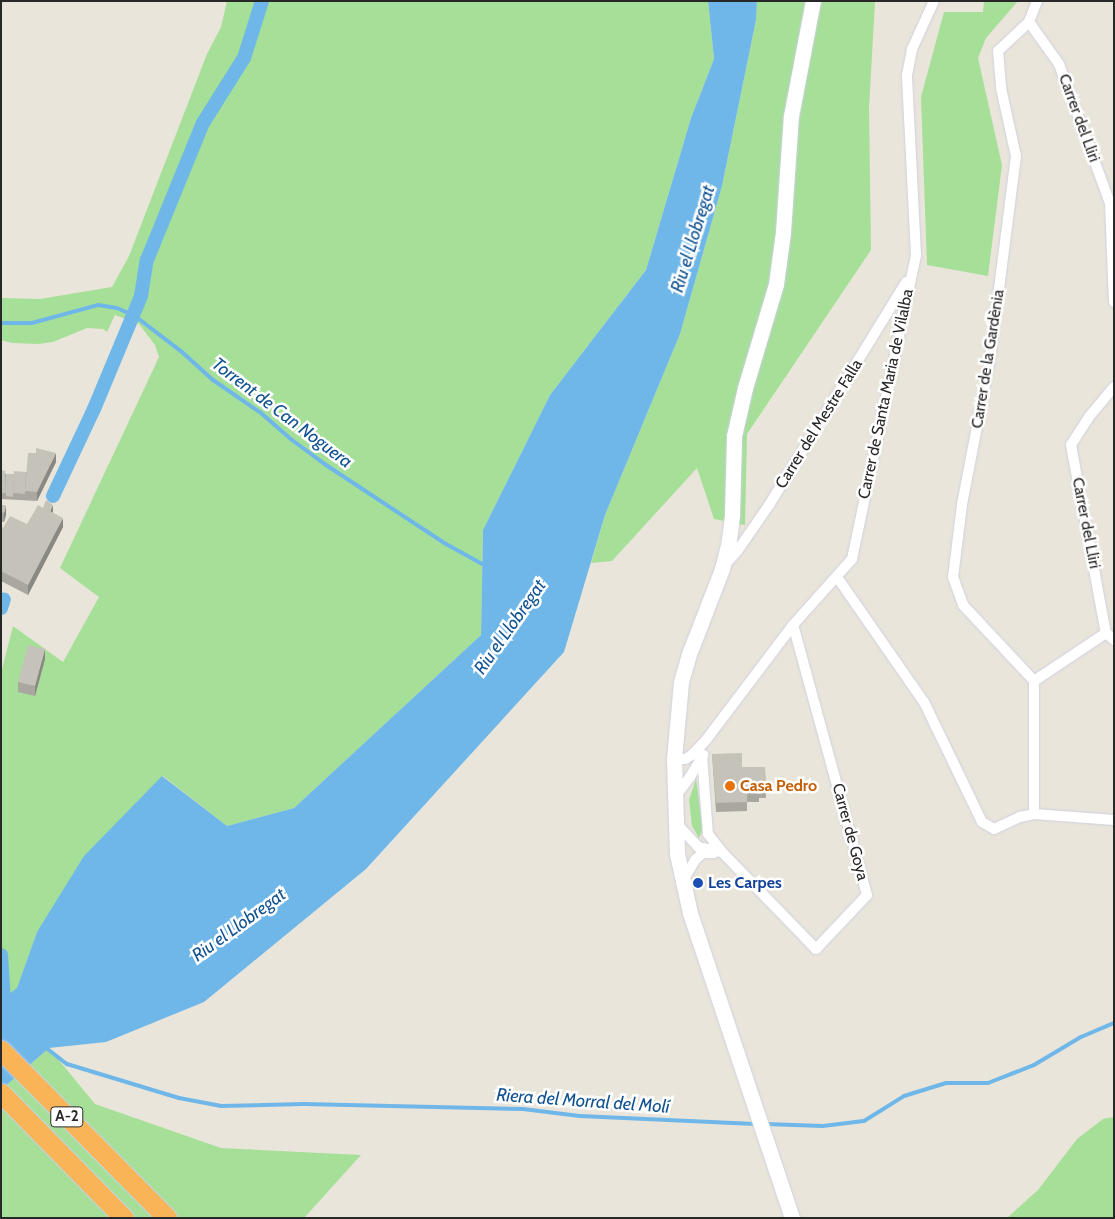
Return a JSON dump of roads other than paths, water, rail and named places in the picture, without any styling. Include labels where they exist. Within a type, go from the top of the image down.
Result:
[{"type":"highway","name":"A-2","points":[[1,1050],[167,1218]]},
{"type":"highway","name":"A-2","points":[[1,1093],[124,1218]]},
{"type":"street","points":[[792,1218],[723,1014],[690,913],[682,882],[675,822],[674,759],[681,682],[689,654],[722,569],[729,540],[732,514],[734,436],[745,388],[776,284],[783,232],[791,116],[813,1]]},
{"type":"street","name":"Carrer de Santa Maria de Vilalba","points":[[674,759],[685,759],[692,755],[706,740],[793,625],[852,559],[910,275],[916,255],[908,75],[912,49],[934,1]]},
{"type":"street","points":[[1029,22],[1037,1]]},
{"type":"street","name":"Carrer del Lliri","points":[[1029,22],[1059,64],[1110,203],[1114,302]]},
{"type":"street","name":"Carrer de la Gardènia","points":[[1029,22],[998,51],[1001,88],[1016,156],[990,359],[962,505],[953,577],[963,605],[1034,681]]},
{"type":"street","name":"Carrer del Mestre Falla","points":[[722,569],[738,550],[769,505],[910,275]]},
{"type":"street","name":"Carrer del Lliri","points":[[1110,636],[1071,445],[1088,418],[1114,387]]},
{"type":"street","points":[[837,578],[924,702],[982,822],[994,829],[1034,814],[1114,820]]},
{"type":"street","name":"Carrer de Goya","points":[[702,755],[708,834],[722,852],[816,949],[868,895],[793,625]]},
{"type":"street","points":[[1034,814],[1034,681],[1110,636]]},
{"type":"street","name":"Carrer de Santa Maria de Vilalba","points":[[674,798],[702,755],[706,740]]},
{"type":"street","points":[[675,822],[698,847],[722,852]]},
{"type":"street","points":[[682,882],[695,860],[703,853],[722,852]]},
{"type":"water","name":"Riu el Llobregat","points":[[708,1],[757,1],[756,20],[722,186],[680,334],[605,515],[564,652],[366,869],[204,1002],[106,1042],[49,1048],[1,1090],[1,1000],[17,988],[37,932],[84,856],[162,776],[227,826],[294,808],[481,635],[483,530],[550,395],[646,270],[691,118],[714,59]]},
{"type":"waterway","points":[[53,496],[94,409],[141,296],[147,260],[203,123],[244,58],[262,1]]},
{"type":"waterway","name":"Torrent de Can Noguera","points":[[1,323],[32,323],[98,305],[117,308],[135,316],[182,352],[213,380],[261,413],[292,440],[326,465],[446,544],[486,566]]},
{"type":"waterway","points":[[1,608],[4,599]]},
{"type":"waterway","points":[[1,955],[5,1017]]},
{"type":"waterway","name":"Riera del Morral del Molí","points":[[765,1124],[823,1126],[864,1121],[904,1096],[946,1083],[988,1083],[1034,1065],[1081,1037],[1114,1023]]},
{"type":"waterway","name":"Riera del Morral del Molí","points":[[45,1047],[67,1064],[179,1098],[221,1106],[304,1104],[523,1109],[580,1116],[755,1124]]},
{"type":"place","name":"Casa Pedro","points":[[730,786]]},
{"type":"place","name":"Les Carpes","points":[[698,883]]}]
